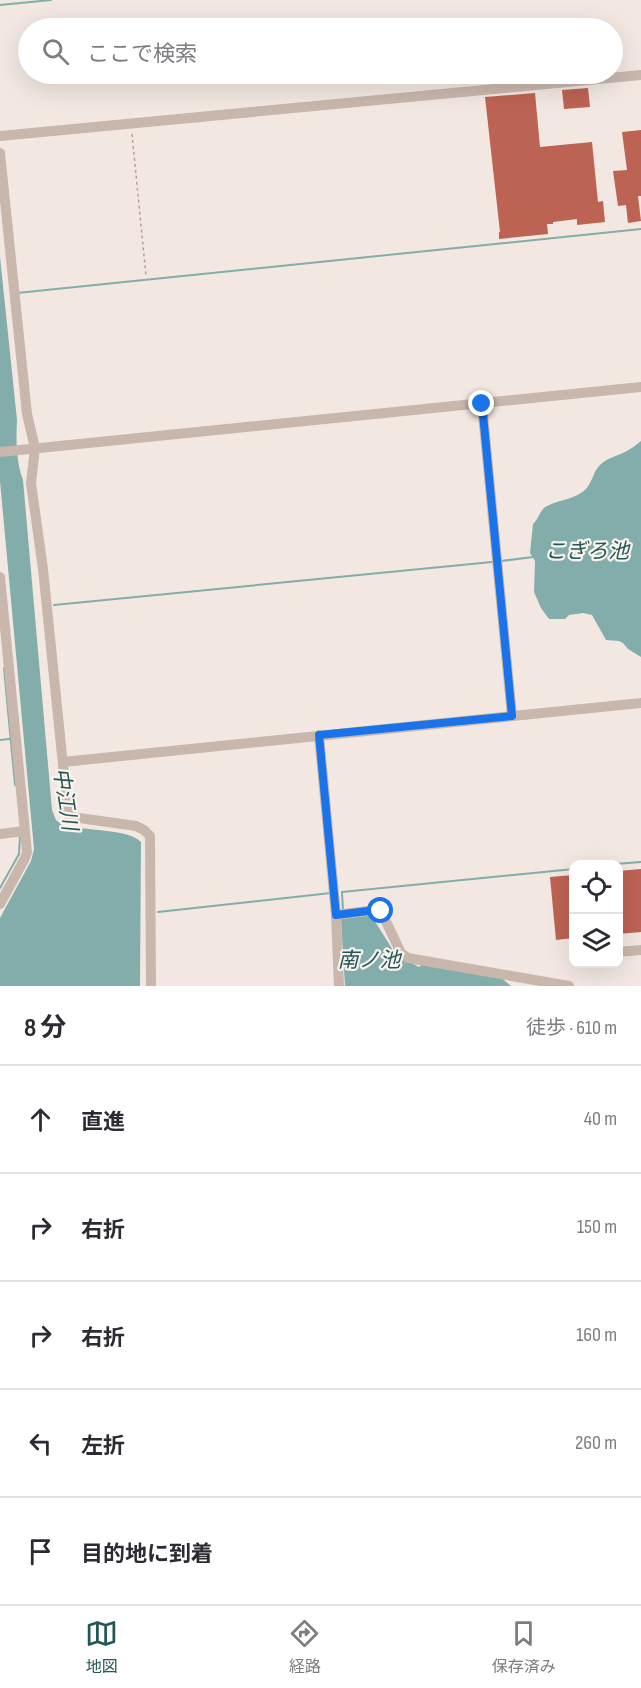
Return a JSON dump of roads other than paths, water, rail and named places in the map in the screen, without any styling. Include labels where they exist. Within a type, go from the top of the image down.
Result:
[{"type":"street","points":[[623,77],[641,75]]},
{"type":"street","points":[[0,136],[547,84]]},
{"type":"street","points":[[0,153],[31,449],[31,483],[68,814],[72,817],[136,826],[150,836],[151,986]]},
{"type":"street","points":[[0,452],[641,387]]},
{"type":"street","points":[[482,404],[512,716]]},
{"type":"street","points":[[0,577],[3,643],[27,852],[0,904]]},
{"type":"street","points":[[63,762],[641,703]]},
{"type":"street","points":[[319,735],[340,914],[339,986]]},
{"type":"street","points":[[0,834],[24,831]]},
{"type":"street","points":[[340,914],[381,911],[401,953],[408,958],[569,986]]},
{"type":"street","points":[[623,952],[641,950]]},
{"type":"water","points":[[0,257],[17,420],[18,458],[23,480],[52,810],[56,820],[63,826],[116,832],[141,842],[140,986],[0,986],[0,918],[31,861],[34,849],[0,481]]},
{"type":"water","name":"こぎろ池","points":[[641,441],[641,657],[619,641],[606,640],[592,615],[583,613],[569,615],[565,619],[549,619],[534,592],[535,561],[530,553],[533,524],[543,509],[582,493],[600,465]]},
{"type":"water","name":"南ノ池","points":[[371,915],[396,955],[419,967],[424,963],[499,976],[511,986],[345,986],[341,919]]},
{"type":"waterway","points":[[0,5],[51,0]]},
{"type":"waterway","points":[[17,293],[641,229]]},
{"type":"waterway","points":[[501,561],[533,557]]},
{"type":"waterway","points":[[54,605],[492,562]]},
{"type":"waterway","points":[[4,668],[15,785]]},
{"type":"waterway","points":[[0,740],[9,739]]},
{"type":"waterway","points":[[0,888],[19,854],[20,835]]},
{"type":"waterway","points":[[623,863],[641,862]]},
{"type":"waterway","points":[[343,911],[342,892],[569,869]]},
{"type":"waterway","points":[[158,912],[331,893]]},
{"type":"water label","name":"中江川","points":[[65,799]]}]
